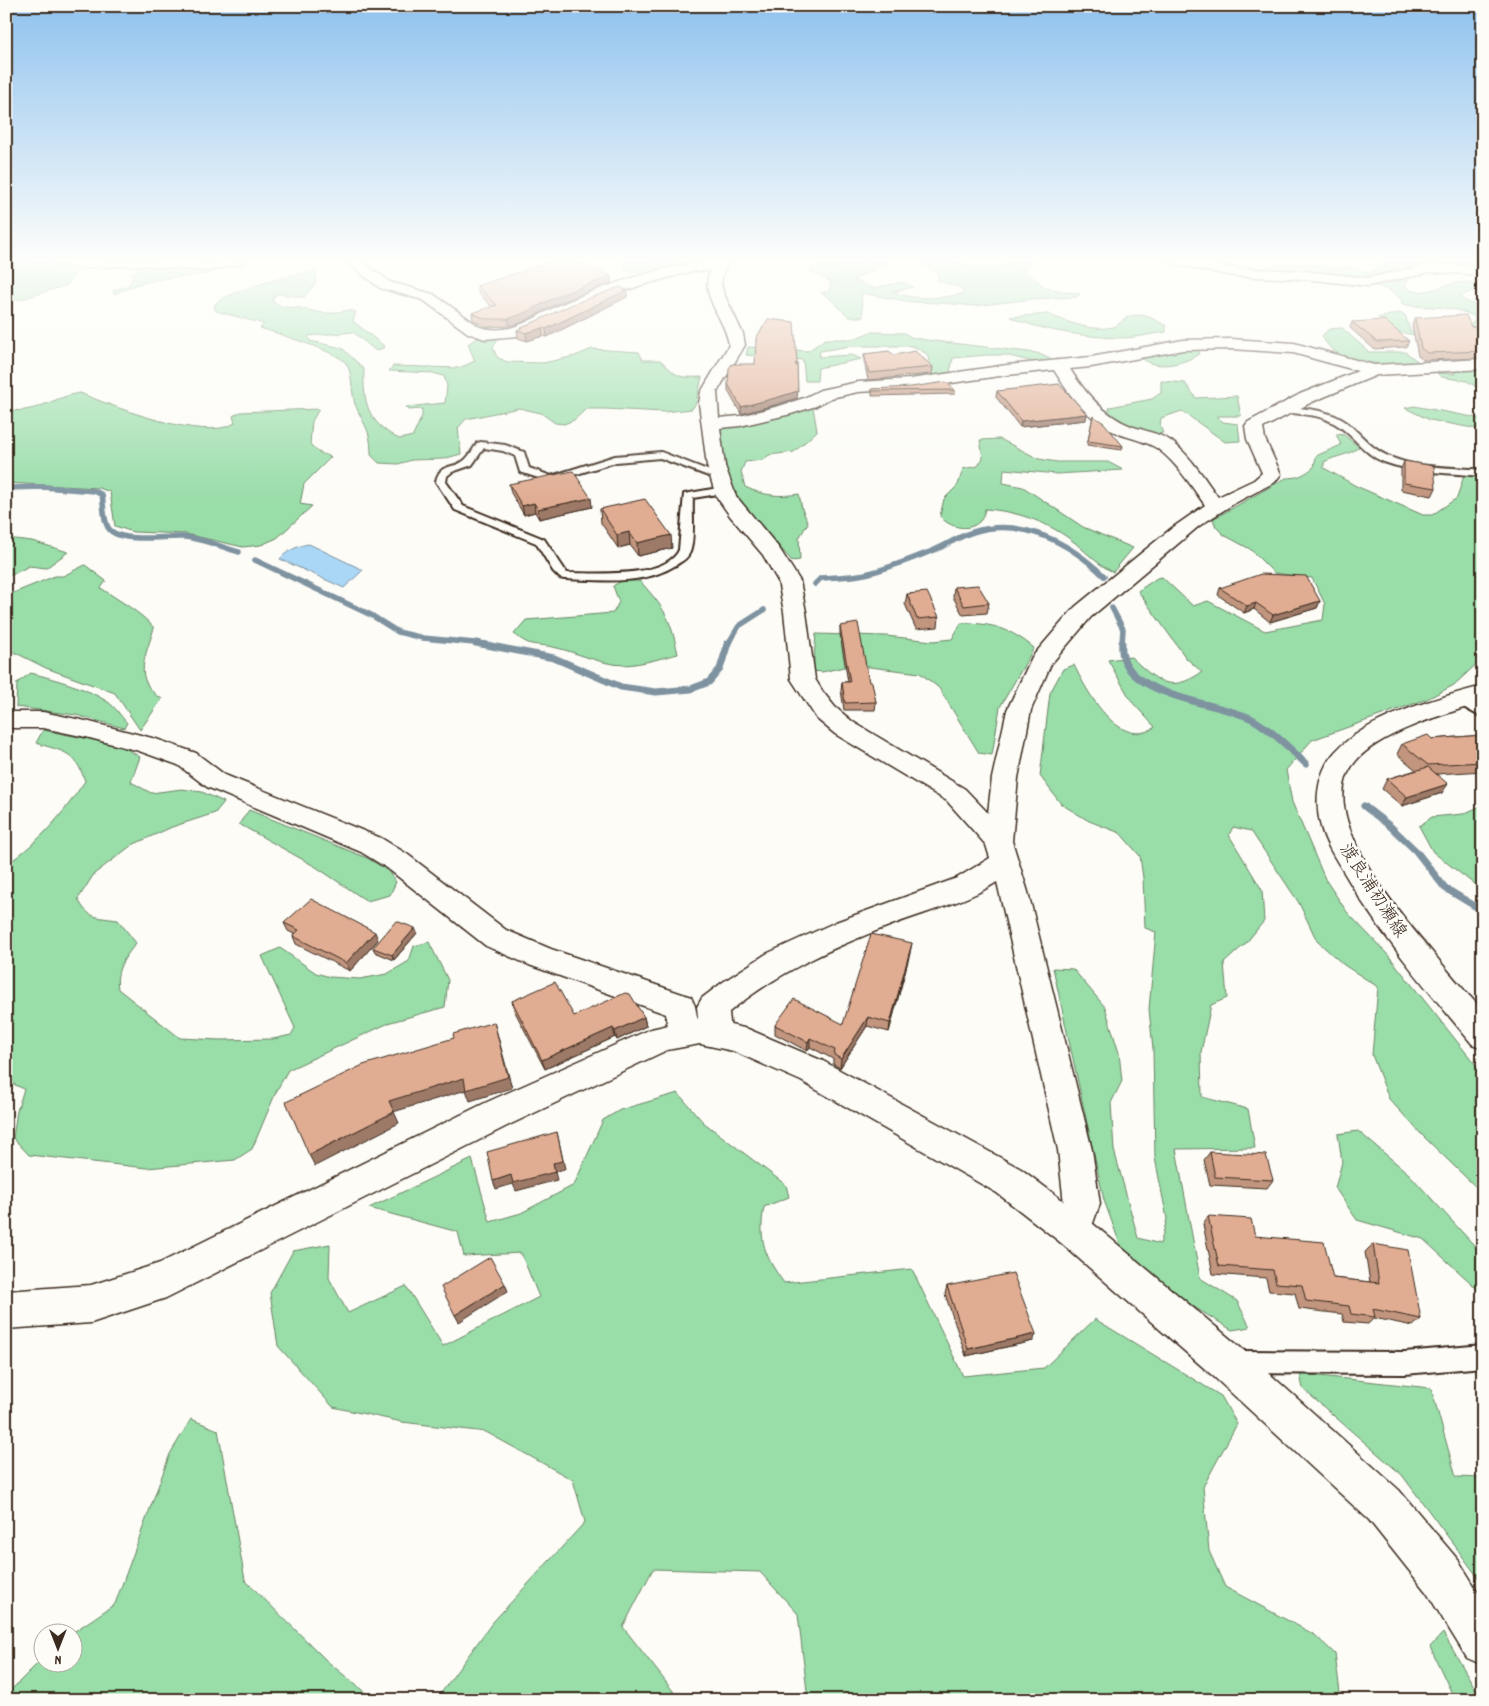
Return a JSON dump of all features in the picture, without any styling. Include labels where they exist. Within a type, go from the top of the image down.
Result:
[{"type":"street","points":[[737,341],[737,345],[709,392],[708,403],[721,483],[738,512],[772,552],[789,581],[795,612],[803,679],[826,713],[860,739],[905,763],[956,795],[1001,851]]},
{"type":"street","points":[[711,424],[785,410],[810,402],[826,394],[858,387],[910,384],[1006,370],[1060,366],[1184,345],[1224,344],[1294,348],[1374,370],[1483,364]]},
{"type":"street","points":[[1060,366],[1068,381],[1102,418],[1119,428],[1164,445],[1189,472],[1216,507]]},
{"type":"street","points":[[1073,1230],[1082,1204],[1075,1150],[1001,851],[1005,778],[1019,710],[1040,662],[1083,612],[1186,526],[1236,495],[1268,480],[1272,474],[1271,465],[1253,436],[1254,426],[1283,410],[1374,370]]},
{"type":"street","name":"渡良浦初瀬線","points":[[1476,703],[1381,731],[1356,747],[1342,759],[1335,774],[1331,795],[1333,822],[1344,848],[1362,879],[1384,912],[1483,1035]]},
{"type":"street","points":[[6,720],[44,720],[86,729],[147,744],[186,759],[216,781],[371,845],[397,861],[496,938],[540,957],[680,1006],[700,1033]]},
{"type":"street","points":[[700,1033],[713,1007],[737,986],[794,952],[958,890],[990,874],[1001,851]]},
{"type":"street","points":[[6,1310],[91,1304],[166,1280],[499,1113],[662,1038],[700,1033],[737,1038],[812,1071],[1009,1181],[1073,1230],[1227,1362],[1384,1505],[1442,1577],[1483,1642]]},
{"type":"lane","points":[[1283,410],[1317,414],[1341,422],[1371,450],[1387,460],[1441,469],[1483,473]]},
{"type":"lane","points":[[481,445],[506,448],[520,454],[524,470],[550,479],[615,459],[661,456],[721,483],[688,496],[685,550],[682,556],[660,570],[646,574],[580,578],[564,576],[557,569],[540,541],[459,508],[441,482],[442,475],[448,470],[468,463],[481,445]]},
{"type":"lane","points":[[1227,1362],[1405,1363],[1483,1356]]},
{"type":"green space","points":[[299,341],[310,341],[342,348],[364,369],[366,402],[369,410],[380,426],[399,439],[413,436],[422,416],[422,409],[409,410],[406,407],[445,403],[447,386],[444,376],[433,373],[389,371],[393,366],[459,368],[475,361],[468,344],[474,341],[497,341],[493,348],[497,357],[507,362],[543,363],[575,356],[592,349],[639,352],[643,360],[660,360],[682,377],[702,377],[696,403],[692,409],[664,412],[586,409],[574,420],[564,424],[555,423],[541,413],[519,408],[466,419],[458,428],[461,454],[443,459],[412,460],[398,464],[379,463],[371,455],[368,433],[355,404],[350,372],[346,363],[319,348]]},
{"type":"green space","points":[[363,341],[377,341],[385,347],[376,351]]},
{"type":"green space","points":[[823,341],[931,341],[1037,353],[1048,358],[1066,360],[1038,363],[1005,355],[953,358],[950,372],[916,379],[909,374],[927,369],[930,364],[927,354],[913,346],[851,346],[820,351],[819,357],[852,355],[861,359],[818,368],[817,381],[805,381],[803,360],[746,355],[748,347],[808,351]]},
{"type":"green space","points":[[1325,341],[1356,341],[1369,352],[1405,352],[1420,363],[1380,364],[1365,362],[1339,354],[1329,347]]},
{"type":"green space","points":[[1196,348],[1200,353],[1179,363],[1163,365],[1142,359],[1152,355]]},
{"type":"green space","points":[[1483,368],[1483,391],[1467,381],[1442,377],[1437,373],[1455,374],[1451,369]]},
{"type":"green space","points":[[1161,381],[1185,383],[1196,398],[1237,396],[1241,416],[1217,416],[1223,422],[1238,424],[1240,441],[1225,442],[1182,411],[1161,418],[1160,426],[1163,433],[1153,435],[1119,424],[1108,413],[1110,407],[1152,399],[1161,393]]},
{"type":"green space","points":[[80,393],[158,420],[203,429],[221,428],[235,423],[233,416],[240,412],[319,409],[312,421],[310,444],[318,452],[331,457],[304,484],[300,504],[312,506],[277,538],[261,545],[243,547],[186,534],[133,532],[115,526],[110,492],[99,488],[6,483],[6,404],[10,410],[19,411]]},
{"type":"green space","points":[[1414,406],[1483,419],[1483,432],[1478,429],[1430,420],[1405,408]]},
{"type":"green space","points":[[813,407],[817,431],[794,452],[769,455],[763,460],[745,462],[741,472],[745,487],[752,490],[772,495],[799,494],[802,509],[808,523],[799,538],[800,560],[792,561],[734,495],[728,476],[720,431],[730,425],[787,415]]},
{"type":"green space","points":[[1336,434],[1344,435],[1359,447],[1324,462],[1324,468],[1356,486],[1423,515],[1432,515],[1457,498],[1464,475],[1483,477],[1483,658],[1454,685],[1427,699],[1312,740],[1286,770],[1292,802],[1325,879],[1347,912],[1388,955],[1483,1074],[1483,1194],[1422,1135],[1389,1099],[1372,1055],[1378,987],[1344,965],[1317,941],[1299,903],[1251,831],[1233,827],[1229,835],[1262,890],[1264,921],[1246,943],[1224,963],[1227,998],[1211,1005],[1201,1052],[1202,1097],[1248,1109],[1255,1148],[1176,1149],[1200,1278],[1237,1301],[1250,1327],[1232,1330],[1194,1307],[1122,1250],[1104,1200],[1053,968],[1073,969],[1105,1007],[1119,1053],[1122,1081],[1111,1103],[1114,1150],[1138,1238],[1160,1244],[1167,1219],[1155,1158],[1153,1049],[1149,1009],[1156,932],[1145,928],[1140,856],[1120,833],[1089,821],[1061,804],[1040,776],[1050,693],[1063,669],[1074,665],[1095,702],[1106,715],[1117,725],[1129,731],[1142,733],[1155,727],[1132,702],[1108,660],[1131,657],[1148,672],[1164,682],[1180,683],[1202,672],[1186,658],[1138,591],[1157,578],[1162,577],[1193,606],[1208,601],[1265,631],[1323,620],[1325,604],[1312,578],[1274,573],[1250,549],[1224,535],[1216,527],[1213,519],[1286,478],[1297,477],[1307,472],[1314,467],[1316,456],[1341,445]]},
{"type":"green space","points":[[1000,439],[1039,459],[1057,462],[1108,462],[1123,470],[1057,474],[1004,469],[1003,483],[1023,487],[1083,527],[1133,548],[1113,572],[1060,533],[1029,518],[985,509],[980,521],[975,525],[965,528],[953,526],[940,516],[944,499],[958,485],[963,469],[978,466],[983,458],[980,440]]},
{"type":"green space","points":[[6,538],[32,541],[68,552],[46,568],[29,566],[6,578]]},
{"type":"green space","points":[[85,565],[106,581],[101,588],[136,612],[154,628],[143,666],[144,675],[152,691],[162,699],[140,730],[115,693],[46,668],[6,648],[6,596],[55,576],[63,576]]},
{"type":"green space","points":[[621,581],[640,581],[655,599],[669,622],[678,654],[652,661],[625,665],[616,664],[598,661],[553,647],[529,643],[514,634],[526,620],[613,613],[619,602],[613,586]]},
{"type":"green space","points":[[961,623],[982,624],[1000,628],[1017,636],[1034,648],[1000,707],[992,755],[979,753],[939,688],[920,673],[853,665],[822,672],[813,671],[816,634],[886,636],[933,641],[952,639]]},
{"type":"green space","points":[[31,673],[71,684],[90,692],[113,706],[127,723],[124,728],[76,715],[16,707],[17,683]]},
{"type":"green space","points":[[43,730],[120,745],[140,757],[131,782],[151,793],[182,789],[202,792],[224,802],[215,813],[172,827],[132,845],[94,874],[78,899],[90,914],[118,920],[136,943],[124,959],[119,970],[118,989],[180,1038],[220,1040],[273,1039],[291,1035],[295,1028],[262,956],[280,948],[316,973],[330,977],[360,979],[387,974],[409,961],[414,946],[429,942],[448,980],[445,1007],[391,1022],[288,1070],[276,1092],[252,1149],[235,1160],[147,1168],[29,1155],[13,1138],[17,1111],[24,1089],[11,1083],[6,1085],[6,865],[50,827],[85,781],[77,764],[68,754],[36,743]]},
{"type":"green space","points":[[1483,805],[1483,891],[1433,852],[1419,826],[1432,817],[1463,814]]},
{"type":"green space","points":[[249,810],[367,858],[387,870],[396,882],[390,895],[367,901],[316,867],[239,824]]},
{"type":"green space","points":[[678,1093],[703,1122],[786,1185],[789,1197],[764,1207],[762,1219],[765,1248],[772,1265],[784,1283],[912,1269],[963,1376],[1044,1368],[1095,1319],[1221,1396],[1237,1424],[1203,1487],[1209,1551],[1225,1587],[1315,1635],[1335,1654],[1341,1700],[808,1700],[798,1614],[760,1572],[653,1569],[623,1627],[680,1700],[436,1700],[492,1623],[585,1522],[573,1480],[486,1432],[402,1422],[333,1407],[278,1346],[270,1293],[293,1251],[330,1244],[329,1278],[348,1313],[406,1286],[443,1346],[539,1297],[521,1253],[464,1256],[458,1232],[369,1208],[472,1159],[490,1222],[521,1213],[574,1185],[603,1120],[620,1110]]},
{"type":"green space","points":[[1358,1131],[1409,1174],[1483,1255],[1483,1294],[1423,1239],[1357,1220],[1335,1188],[1342,1162],[1338,1134]]},
{"type":"green space","points":[[1300,1374],[1431,1388],[1456,1477],[1483,1478],[1483,1584],[1402,1475],[1303,1389]]},
{"type":"green space","points":[[191,1419],[218,1430],[245,1580],[327,1661],[374,1700],[6,1700],[6,1695],[32,1669],[32,1674],[82,1674],[82,1626],[115,1604],[170,1454]]},
{"type":"green space","points":[[1443,1633],[1482,1700],[1455,1700],[1430,1647]]},
{"type":"water","points":[[309,544],[363,570],[344,588],[280,559],[293,549]]},
{"type":"building","points":[[756,341],[795,341],[797,362],[795,365],[797,365],[798,391],[741,407],[728,384],[729,368],[732,364],[755,364]]},
{"type":"building","points":[[1375,341],[1409,341],[1377,342]]},
{"type":"building","points":[[1420,341],[1483,341],[1483,351],[1427,353],[1421,348]]},
{"type":"building","points":[[889,351],[894,355],[915,351],[933,367],[869,373],[864,354]]},
{"type":"building","points":[[946,382],[955,390],[872,391],[872,389],[911,387]]},
{"type":"building","points":[[1059,384],[1087,414],[1021,421],[997,391]]},
{"type":"building","points":[[1093,416],[1104,423],[1123,446],[1088,441]]},
{"type":"building","points":[[1404,461],[1434,466],[1436,488],[1404,483]]},
{"type":"building","points":[[573,471],[591,498],[538,509],[534,503],[522,506],[509,484]]},
{"type":"building","points":[[645,499],[671,535],[637,543],[629,532],[617,535],[600,509]]},
{"type":"building","points":[[1261,574],[1306,576],[1320,601],[1273,615],[1256,603],[1247,606],[1220,588]]},
{"type":"building","points":[[978,585],[989,603],[964,606],[954,587]]},
{"type":"building","points":[[927,592],[939,617],[917,619],[907,594]]},
{"type":"building","points":[[858,623],[869,682],[872,682],[876,702],[845,703],[842,682],[850,682],[840,626]]},
{"type":"building","points":[[1428,735],[1432,739],[1483,735],[1483,762],[1428,765],[1402,744]]},
{"type":"building","points":[[1428,767],[1448,784],[1407,797],[1387,779]]},
{"type":"building","points":[[311,899],[375,932],[346,963],[293,936],[299,930],[284,923]]},
{"type":"building","points":[[396,921],[415,928],[392,955],[373,948]]},
{"type":"building","points":[[871,934],[912,943],[890,1023],[868,1017],[841,1059],[834,1055],[835,1050],[810,1038],[808,1042],[775,1025],[794,999],[843,1024]]},
{"type":"building","points":[[555,982],[574,1016],[625,993],[630,994],[644,1017],[615,1031],[613,1028],[542,1060],[512,1001]]},
{"type":"building","points":[[494,1022],[508,1077],[466,1090],[464,1078],[389,1101],[394,1112],[309,1155],[286,1102],[363,1065],[454,1038],[453,1034]]},
{"type":"building","points":[[557,1132],[563,1161],[553,1163],[555,1172],[513,1183],[511,1175],[493,1181],[487,1152]]},
{"type":"building","points":[[1210,1152],[1266,1155],[1273,1180],[1215,1177]]},
{"type":"building","points":[[1208,1216],[1251,1219],[1255,1236],[1324,1242],[1333,1278],[1379,1283],[1373,1244],[1408,1250],[1421,1319],[1373,1309],[1375,1317],[1351,1314],[1349,1306],[1306,1301],[1302,1285],[1276,1283],[1273,1270],[1219,1266]]},
{"type":"building","points":[[490,1257],[505,1284],[455,1315],[441,1287]]},
{"type":"building","points":[[1013,1273],[1036,1334],[968,1349],[947,1286]]},
{"type":"waterway","points":[[6,488],[43,487],[95,491],[102,495],[105,520],[108,528],[118,535],[136,538],[190,538],[239,552]]},
{"type":"waterway","points":[[815,584],[821,578],[867,574],[937,549],[973,532],[991,528],[1009,528],[1044,536],[1076,553],[1104,576]]},
{"type":"waterway","points":[[255,560],[371,615],[398,632],[423,638],[477,643]]},
{"type":"waterway","points":[[1112,608],[1123,629],[1122,643]]},
{"type":"waterway","points":[[728,644],[739,626],[764,610]]},
{"type":"waterway","points":[[477,643],[485,644]]},
{"type":"waterway","points":[[477,643],[554,658],[621,687],[656,692],[691,689],[709,682],[720,669],[728,643]]},
{"type":"waterway","points":[[1122,643],[1125,661],[1135,676],[1152,687],[1173,695],[1238,713],[1254,720],[1275,735],[1306,764]]},
{"type":"waterway","points":[[1364,806],[1391,827],[1416,851],[1445,888],[1483,911]]}]
